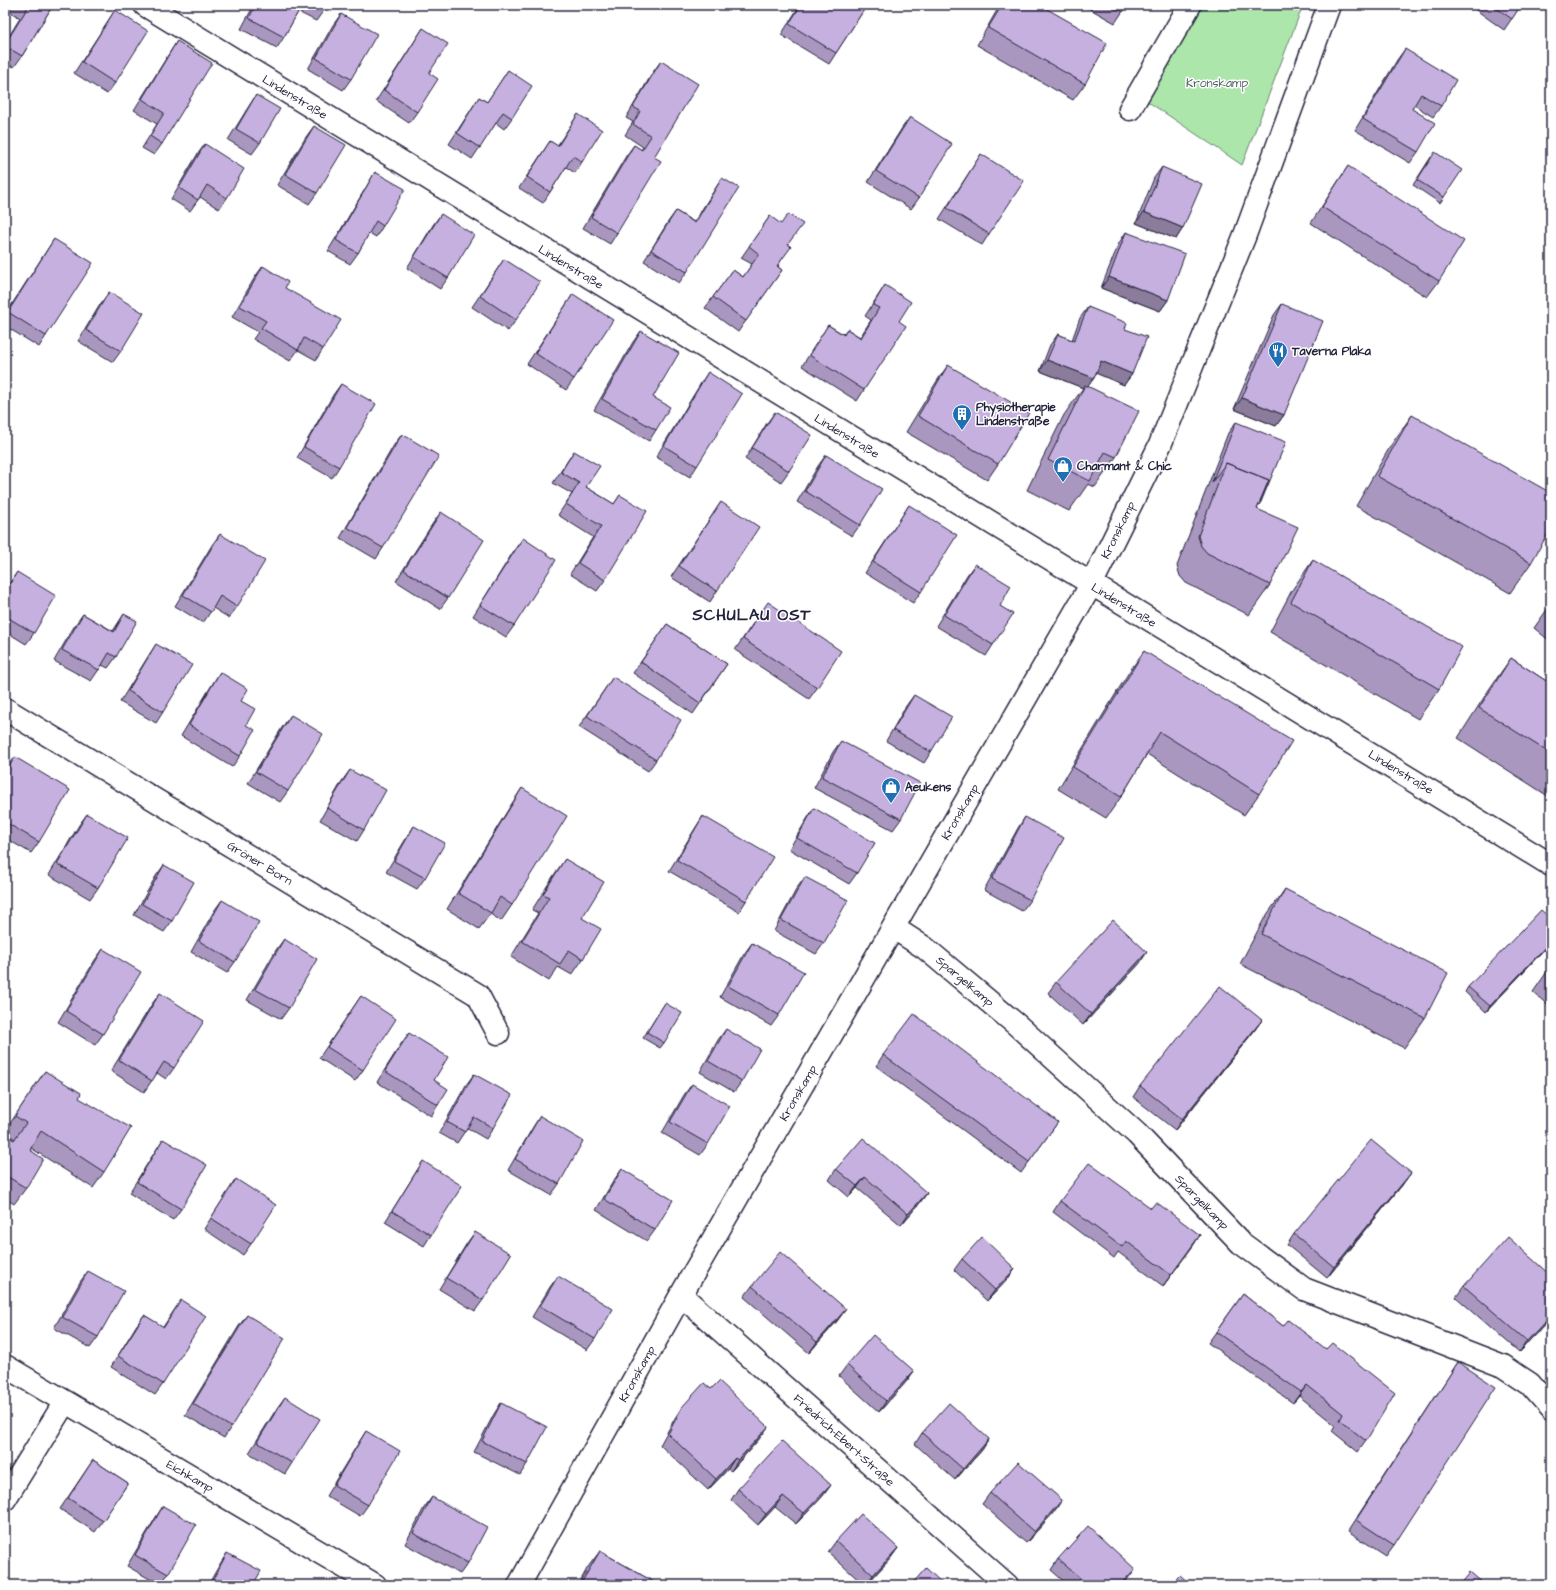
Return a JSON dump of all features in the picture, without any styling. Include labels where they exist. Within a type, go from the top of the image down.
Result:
[{"type":"street","name":"Lindenstraße","points":[[145,5],[1551,865]]},
{"type":"street","points":[[1130,109],[1190,5]]},
{"type":"street","name":"Kronskamp","points":[[519,1585],[681,1295],[1091,585],[1163,438],[1245,236],[1329,5]]},
{"type":"street","name":"Gröner Born","points":[[5,709],[478,995],[498,1033]]},
{"type":"street","name":"Spargelkamp","points":[[894,928],[925,948],[1017,1025],[1137,1134],[1241,1243],[1279,1271],[1304,1289],[1503,1366],[1530,1384],[1551,1408]]},
{"type":"street","name":"Friedrich-Ebert-Straße","points":[[681,1295],[1007,1585]]},
{"type":"street","name":"Eichkamp","points":[[5,1366],[375,1585]]},
{"type":"street","points":[[5,1499],[65,1402]]},
{"type":"green space","name":"Kronskamp","points":[[1201,5],[1303,5],[1242,165],[1147,101]]},
{"type":"building","points":[[25,5],[53,5],[22,56],[5,46],[5,44],[28,7]]},
{"type":"building","points":[[256,5],[302,5],[284,37],[249,18]]},
{"type":"building","points":[[314,5],[326,5],[324,10]]},
{"type":"building","points":[[801,5],[867,5],[836,53],[789,24]]},
{"type":"building","points":[[1002,5],[1040,5],[1107,43],[1085,84],[988,28]]},
{"type":"building","points":[[1110,5],[1127,5],[1123,12]]},
{"type":"building","points":[[1492,5],[1521,5],[1512,19]]},
{"type":"building","points":[[115,10],[148,31],[115,83],[82,62]]},
{"type":"building","points":[[341,14],[377,34],[351,79],[316,58]]},
{"type":"building","points":[[423,28],[448,44],[429,73],[438,79],[417,112],[384,90]]},
{"type":"building","points":[[177,41],[212,63],[162,144],[150,136],[164,113],[142,99]]},
{"type":"building","points":[[1405,49],[1456,80],[1441,106],[1421,94],[1412,109],[1435,123],[1418,152],[1363,119]]},
{"type":"building","points":[[661,61],[698,84],[654,157],[661,161],[617,233],[591,217],[634,145],[642,150],[651,136],[633,124],[640,111],[633,107]]},
{"type":"building","points":[[508,70],[532,86],[512,118],[503,112],[480,148],[457,133],[479,97],[487,102]]},
{"type":"building","points":[[256,95],[280,109],[260,143],[236,129]]},
{"type":"building","points":[[578,114],[602,130],[582,162],[573,156],[550,192],[527,177],[550,141],[558,146]]},
{"type":"building","points":[[910,117],[952,144],[919,198],[876,171]]},
{"type":"building","points":[[314,126],[346,145],[317,193],[285,174]]},
{"type":"building","points":[[205,144],[244,169],[227,198],[207,185],[198,200],[179,188]]},
{"type":"building","points":[[1435,152],[1462,170],[1444,197],[1417,180]]},
{"type":"building","points":[[981,154],[1024,181],[989,234],[947,208]]},
{"type":"building","points":[[1348,166],[1464,241],[1439,281],[1322,207]]},
{"type":"building","points":[[1162,167],[1202,184],[1183,228],[1144,212]]},
{"type":"building","points":[[375,172],[405,189],[383,226],[376,221],[358,253],[336,240]]},
{"type":"building","points":[[722,178],[739,188],[687,272],[651,250],[676,211],[695,223]]},
{"type":"building","points":[[441,214],[474,235],[448,278],[414,257]]},
{"type":"building","points":[[788,214],[803,224],[788,244],[791,247],[777,266],[782,270],[746,321],[713,297],[733,270],[743,277],[759,254],[749,246],[770,216],[781,224]]},
{"type":"building","points":[[1126,232],[1185,254],[1168,300],[1109,277]]},
{"type":"building","points":[[54,239],[93,263],[46,336],[8,312]]},
{"type":"building","points":[[504,259],[540,282],[516,320],[480,296]]},
{"type":"building","points":[[263,266],[288,282],[285,288],[341,320],[323,349],[304,338],[298,350],[261,328],[266,321],[240,306]]},
{"type":"building","points":[[885,285],[911,302],[899,321],[906,326],[864,390],[809,355],[828,325],[844,335],[847,329],[861,338],[879,308],[873,305]]},
{"type":"building","points":[[109,292],[144,313],[121,351],[86,330]]},
{"type":"building","points":[[573,294],[613,320],[574,379],[535,353]]},
{"type":"building","points":[[1282,304],[1323,321],[1284,415],[1242,398]]},
{"type":"building","points":[[1088,307],[1127,323],[1125,329],[1147,337],[1132,374],[1101,361],[1094,378],[1047,360],[1058,334],[1074,341]]},
{"type":"building","points":[[641,331],[679,353],[653,397],[670,407],[656,430],[602,399]]},
{"type":"building","name":"Physiotherapie Lindenstraße","points":[[948,365],[1029,413],[998,464],[918,416]]},
{"type":"building","points":[[708,372],[742,394],[697,466],[664,446]]},
{"type":"building","points":[[341,384],[376,404],[339,467],[304,447]]},
{"type":"building","points":[[1085,385],[1139,411],[1116,457],[1105,452],[1090,481],[1048,460]]},
{"type":"building","points":[[775,412],[812,435],[789,471],[752,448]]},
{"type":"building","points":[[1412,415],[1551,493],[1551,528],[1531,563],[1377,476]]},
{"type":"building","points":[[1236,422],[1286,442],[1261,502],[1260,501],[1269,480],[1226,463],[1212,482]]},
{"type":"building","points":[[402,434],[439,456],[383,548],[347,527]]},
{"type":"building","points":[[574,451],[600,466],[586,487],[614,504],[620,495],[647,511],[605,580],[578,563],[601,526],[566,504],[579,483],[561,472]]},
{"type":"building","points":[[826,455],[882,489],[860,525],[805,491]]},
{"type":"building","points":[[1226,463],[1269,480],[1257,509],[1298,527],[1270,585],[1207,553],[1201,546],[1198,536]]},
{"type":"building","points":[[721,502],[759,527],[717,591],[679,566]]},
{"type":"building","points":[[909,505],[957,535],[921,592],[873,562]]},
{"type":"building","points":[[441,512],[484,540],[448,598],[404,570]]},
{"type":"building","points":[[220,534],[265,561],[237,607],[220,596],[211,612],[183,595]]},
{"type":"building","points":[[523,538],[556,560],[514,626],[480,605]]},
{"type":"building","points":[[1313,560],[1462,647],[1439,689],[1291,602]]},
{"type":"building","points":[[975,564],[1011,586],[1000,606],[1013,614],[993,645],[944,615]]},
{"type":"building","points":[[17,572],[56,596],[34,633],[5,616],[5,592]]},
{"type":"building","points":[[768,602],[841,651],[817,688],[743,639]]},
{"type":"building","points":[[83,614],[114,632],[124,614],[137,621],[116,657],[109,653],[99,670],[62,650]]},
{"type":"building","points":[[667,624],[727,664],[700,703],[641,662]]},
{"type":"building","points":[[156,644],[192,665],[163,712],[128,691]]},
{"type":"building","points":[[1144,651],[1292,741],[1259,794],[1160,732],[1121,797],[1073,767]]},
{"type":"building","points":[[1511,658],[1551,684],[1551,754],[1479,708]]},
{"type":"building","points":[[220,672],[248,689],[241,701],[255,709],[246,725],[255,730],[240,756],[189,725]]},
{"type":"building","points":[[613,677],[681,720],[656,760],[587,716]]},
{"type":"building","points":[[914,695],[952,717],[931,752],[893,730]]},
{"type":"building","points":[[291,715],[323,734],[288,791],[256,772]]},
{"type":"building","points":[[841,741],[920,783],[901,819],[822,777]]},
{"type":"building","points":[[15,757],[70,790],[39,842],[5,822],[5,773]]},
{"type":"building","points":[[350,770],[386,790],[364,830],[327,808]]},
{"type":"building","points":[[522,788],[567,816],[512,905],[500,897],[491,913],[458,893]]},
{"type":"building","points":[[814,808],[875,843],[857,873],[797,838]]},
{"type":"building","points":[[87,814],[128,838],[98,888],[57,864]]},
{"type":"building","points":[[703,816],[773,857],[746,901],[677,860]]},
{"type":"building","points":[[1025,817],[1064,838],[1030,900],[992,879]]},
{"type":"building","points":[[414,826],[445,843],[425,878],[394,861]]},
{"type":"building","points":[[565,859],[604,882],[582,918],[601,929],[583,959],[569,950],[560,964],[522,941],[549,897],[543,894]]},
{"type":"building","points":[[164,865],[194,882],[172,921],[142,904]]},
{"type":"building","points":[[805,877],[848,900],[824,943],[781,920]]},
{"type":"building","points":[[1285,889],[1448,973],[1425,1018],[1261,934]]},
{"type":"building","points":[[222,900],[259,922],[235,962],[199,941]]},
{"type":"building","points":[[1541,910],[1551,919],[1551,941],[1490,1006],[1468,987]]},
{"type":"building","points":[[1113,920],[1147,952],[1091,1014],[1056,982]]},
{"type":"building","points":[[284,939],[317,959],[289,1008],[255,989]]},
{"type":"building","points":[[752,943],[804,972],[779,1015],[728,986]]},
{"type":"building","points":[[103,949],[141,972],[103,1034],[66,1011]]},
{"type":"building","points":[[1220,986],[1262,1020],[1182,1119],[1140,1086]]},
{"type":"building","points":[[160,993],[204,1021],[174,1068],[164,1062],[152,1081],[119,1060]]},
{"type":"building","points":[[361,996],[396,1019],[363,1070],[327,1047]]},
{"type":"building","points":[[665,1003],[682,1013],[664,1043],[647,1032]]},
{"type":"building","points":[[914,1014],[1058,1122],[1029,1162],[883,1055]]},
{"type":"building","points":[[726,1029],[760,1049],[742,1081],[708,1061]]},
{"type":"building","points":[[409,1033],[448,1057],[434,1080],[448,1089],[438,1105],[385,1071]]},
{"type":"building","points":[[45,1071],[81,1093],[79,1098],[131,1128],[104,1172],[41,1131],[30,1150],[43,1159],[26,1188],[5,1175],[5,1134],[14,1140],[26,1123],[15,1116]]},
{"type":"building","points":[[474,1074],[512,1095],[493,1128],[474,1117],[465,1132],[447,1122]]},
{"type":"building","points":[[692,1084],[730,1106],[708,1144],[670,1122]]},
{"type":"building","points":[[540,1116],[583,1141],[559,1184],[515,1159]]},
{"type":"building","points":[[863,1138],[927,1193],[908,1214],[865,1177],[857,1186],[836,1169]]},
{"type":"building","points":[[163,1139],[207,1165],[181,1209],[137,1182]]},
{"type":"building","points":[[1371,1140],[1411,1173],[1334,1267],[1294,1234]]},
{"type":"building","points":[[423,1161],[462,1186],[431,1235],[392,1211]]},
{"type":"building","points":[[1089,1163],[1151,1208],[1156,1202],[1200,1235],[1171,1275],[1126,1241],[1122,1247],[1060,1201]]},
{"type":"building","points":[[622,1169],[673,1200],[655,1230],[604,1199]]},
{"type":"building","points":[[236,1179],[276,1205],[251,1244],[211,1218]]},
{"type":"building","points":[[475,1232],[511,1254],[483,1300],[446,1278]]},
{"type":"building","points":[[982,1237],[1015,1269],[995,1290],[962,1259]]},
{"type":"building","points":[[1508,1237],[1551,1276],[1551,1315],[1527,1341],[1464,1286]]},
{"type":"building","points":[[780,1252],[846,1309],[817,1342],[752,1286]]},
{"type":"building","points":[[88,1271],[124,1291],[98,1337],[62,1317]]},
{"type":"building","points":[[558,1276],[613,1309],[595,1339],[540,1306]]},
{"type":"building","points":[[1243,1294],[1283,1326],[1288,1320],[1326,1349],[1332,1343],[1395,1393],[1366,1441],[1340,1420],[1343,1414],[1307,1385],[1301,1392],[1216,1332]]},
{"type":"building","points":[[181,1300],[206,1316],[163,1384],[118,1356],[144,1315],[164,1327]]},
{"type":"building","points":[[247,1315],[285,1338],[231,1427],[193,1404]]},
{"type":"building","points":[[873,1335],[914,1371],[886,1401],[847,1365]]},
{"type":"building","points":[[1458,1362],[1496,1387],[1394,1545],[1356,1520]]},
{"type":"building","points":[[719,1381],[768,1427],[738,1460],[735,1458],[716,1479],[668,1434],[682,1407],[704,1383],[711,1389]]},
{"type":"building","points":[[285,1397],[320,1419],[292,1463],[257,1442]]},
{"type":"building","points":[[501,1403],[547,1427],[527,1464],[482,1441]]},
{"type":"building","points":[[949,1403],[989,1439],[963,1469],[922,1433]]},
{"type":"building","points":[[366,1431],[400,1451],[368,1505],[334,1485]]},
{"type":"building","points":[[782,1441],[831,1485],[804,1513],[783,1496],[766,1514],[738,1489]]},
{"type":"building","points":[[93,1460],[128,1483],[103,1521],[68,1498]]},
{"type":"building","points":[[1018,1462],[1062,1500],[1034,1532],[990,1493]]},
{"type":"building","points":[[432,1497],[487,1527],[468,1563],[413,1533]]},
{"type":"building","points":[[163,1506],[196,1525],[168,1574],[135,1555]]},
{"type":"building","points":[[861,1514],[898,1548],[873,1575],[836,1541]]},
{"type":"building","points":[[1088,1526],[1135,1569],[1120,1585],[1088,1585],[1058,1559]]},
{"type":"building","points":[[600,1551],[659,1585],[580,1585]]},
{"type":"building","points":[[227,1553],[261,1571],[253,1585],[210,1585]]},
{"type":"building","points":[[926,1568],[944,1585],[911,1585]]},
{"type":"building","points":[[1469,1572],[1484,1585],[1458,1585]]},
{"type":"building","points":[[1180,1575],[1191,1585],[1170,1585]]},
{"type":"place","name":"Taverna Plaka","points":[[1278,368]]},
{"type":"place","name":"Physiotherapie Lindenstraße","points":[[962,431]]},
{"type":"place","name":"Charmant & Chic","points":[[1063,483]]},
{"type":"place","name":"Aeukens","points":[[891,804]]},
{"type":"district","name":"SCHULAU OST","points":[[752,614]]}]
